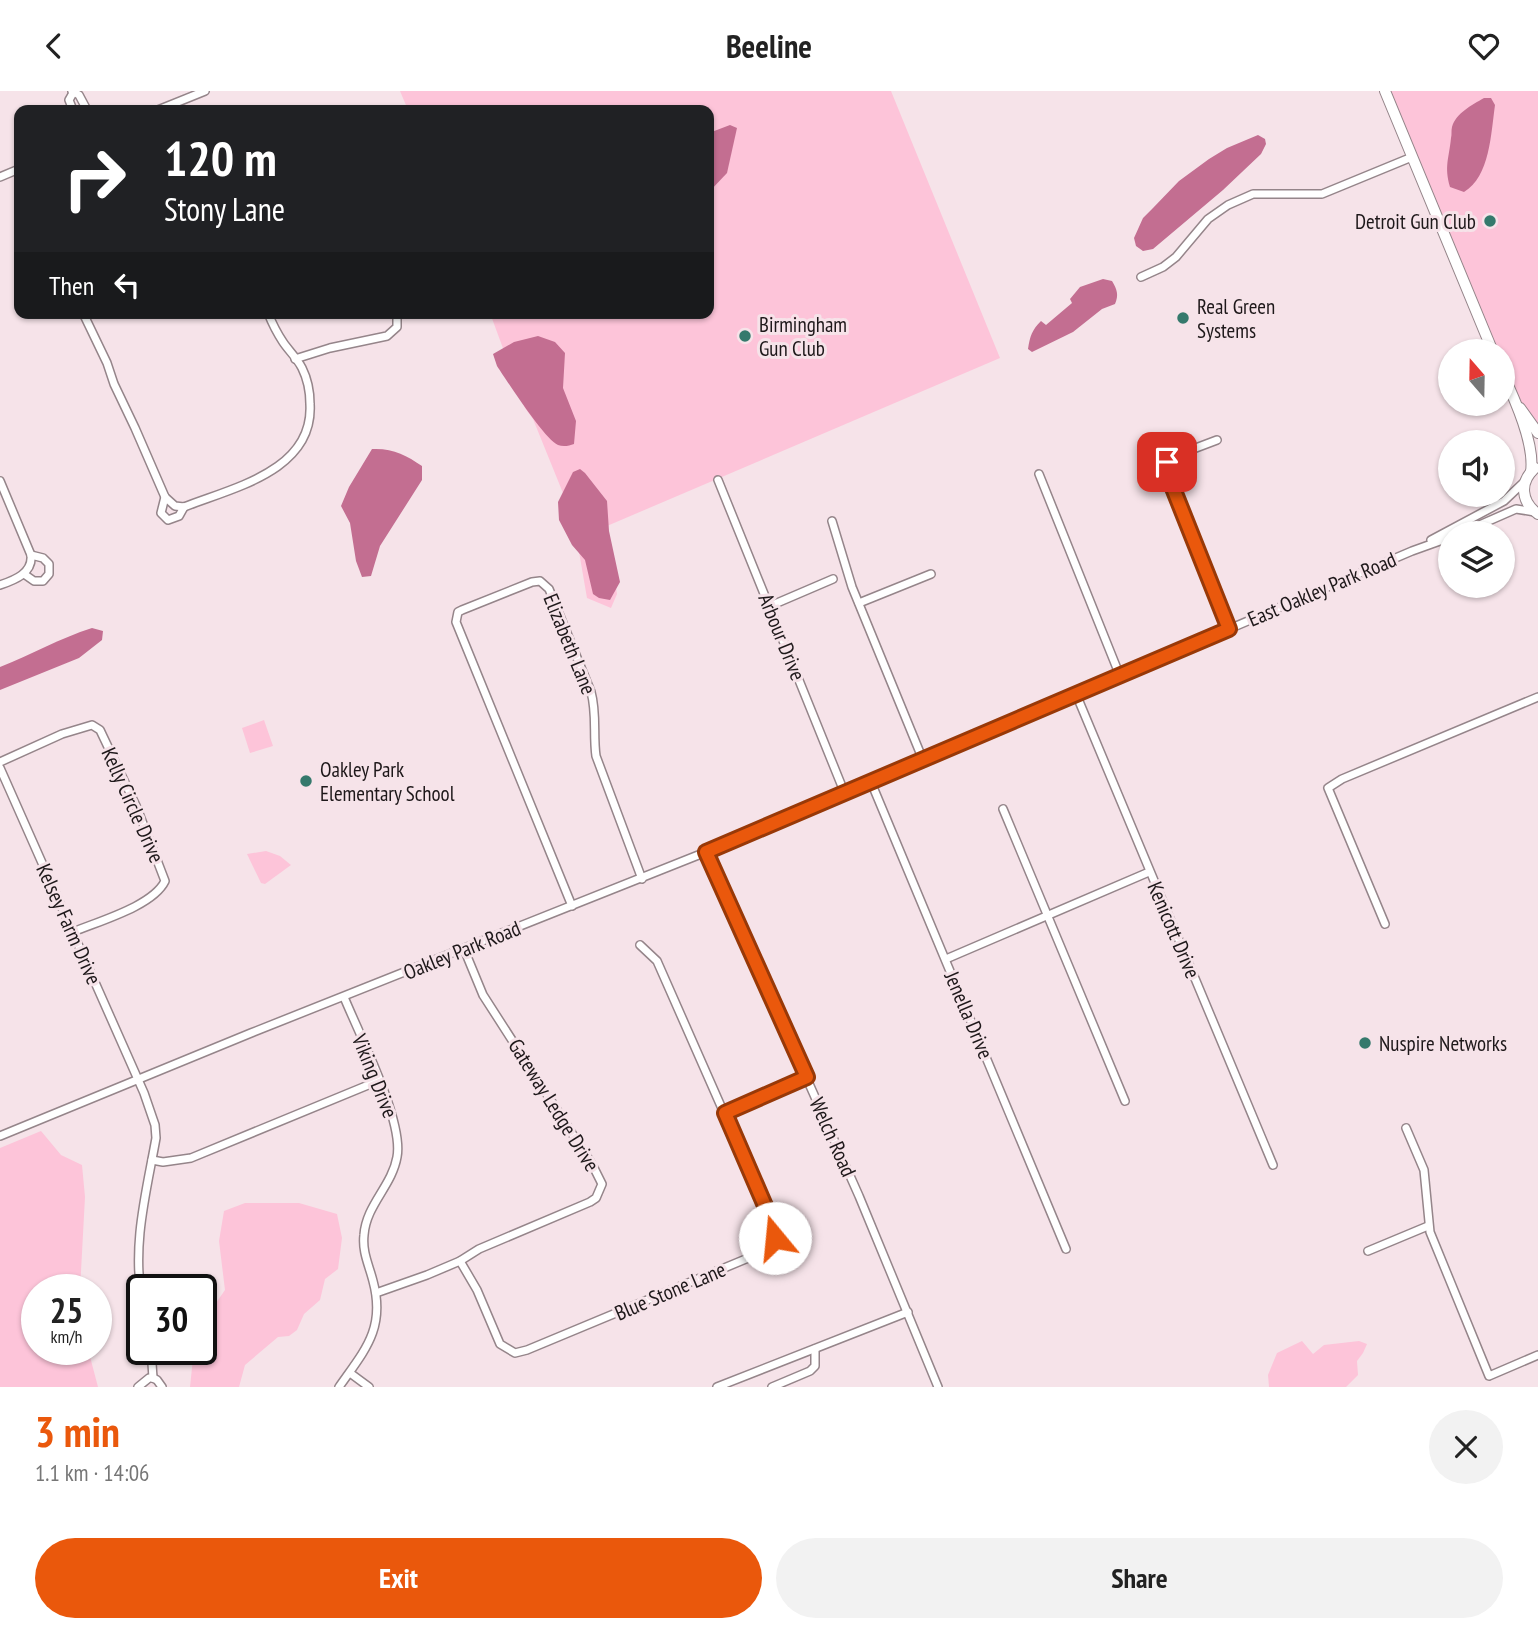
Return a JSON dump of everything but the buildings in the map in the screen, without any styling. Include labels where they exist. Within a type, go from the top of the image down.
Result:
[{"type":"main road","points":[[1385,91],[1488,339]]},
{"type":"main road","points":[[1516,403],[1538,433]]},
{"type":"main road","points":[[1516,403],[1531,445],[1533,459],[1524,498],[1536,513]]},
{"type":"street","points":[[170,105],[205,91]]},
{"type":"street","points":[[72,92],[79,95],[84,105]]},
{"type":"street","points":[[182,100],[184,105]]},
{"type":"street","points":[[1141,277],[1163,267],[1176,257],[1189,245],[1208,219],[1228,205],[1253,194],[1322,194],[1412,157]]},
{"type":"street","points":[[86,319],[165,497],[179,507]]},
{"type":"street","points":[[179,507],[265,475],[284,463],[299,447],[311,419],[307,384],[302,367],[283,342],[271,319]]},
{"type":"street","points":[[295,359],[330,348],[387,336],[397,327],[397,319]]},
{"type":"street","points":[[1217,440],[1172,457],[1165,468],[1229,629]]},
{"type":"street","name":"East Oakley Park Road","points":[[1412,551],[1504,501],[1519,489],[1531,473]]},
{"type":"street","points":[[1038,474],[1120,676]]},
{"type":"street","name":"Arbour Drive","points":[[718,480],[845,793]]},
{"type":"street","points":[[0,481],[31,555],[30,567],[24,574],[0,585]]},
{"type":"street","points":[[165,497],[161,506],[164,517],[174,519],[179,516],[179,507]]},
{"type":"street","points":[[1489,521],[1517,509],[1536,513]]},
{"type":"street","points":[[832,521],[859,603],[923,760]]},
{"type":"street","name":"East Oakley Park Road","points":[[923,760],[1438,542]]},
{"type":"street","points":[[24,574],[34,582],[43,581],[49,574],[49,564],[43,558],[31,555]]},
{"type":"street","points":[[859,603],[932,574]]},
{"type":"street","points":[[770,606],[833,579]]},
{"type":"street","name":"Elizabeth Lane","points":[[572,906],[458,627],[457,616],[462,610],[532,582],[540,580],[546,585],[591,692],[596,757],[642,879]]},
{"type":"street","name":"Kenicott Drive","points":[[1076,694],[1273,1165]]},
{"type":"street","points":[[1385,924],[1328,788],[1538,697]]},
{"type":"street","name":"Kelly Circle Drive","points":[[0,762],[84,726],[96,726],[137,808],[165,881],[162,887],[148,900],[73,932]]},
{"type":"street","name":"Oakley Park Road","points":[[0,1136],[642,879],[923,760]]},
{"type":"street","name":"Kelsey Farm Drive","points":[[0,768],[138,1080],[155,1125],[156,1138],[138,1231],[138,1274]]},
{"type":"street","name":"Jenella Drive","points":[[872,782],[1066,1249]]},
{"type":"street","points":[[1003,809],[1125,1101]]},
{"type":"street","name":"Welch Road","points":[[706,852],[807,1077],[937,1387]]},
{"type":"street","points":[[946,959],[1149,872]]},
{"type":"street","points":[[640,945],[657,961],[774,1229],[774,1240],[765,1251]]},
{"type":"street","name":"Gateway Ledge Drive","points":[[376,1293],[460,1261],[479,1249],[590,1202],[596,1198],[602,1184],[593,1165],[483,995],[464,949]]},
{"type":"street","name":"Viking Drive","points":[[339,1387],[373,1336],[377,1313],[376,1293],[365,1257],[365,1226],[372,1206],[393,1171],[398,1147],[395,1123],[344,997]]},
{"type":"street","points":[[725,1113],[807,1077]]},
{"type":"street","points":[[152,1160],[163,1162],[191,1158],[378,1081]]},
{"type":"street","points":[[1406,1128],[1424,1170],[1429,1226],[1489,1376],[1538,1355]]},
{"type":"street","points":[[1367,1251],[1429,1226]]},
{"type":"street","points":[[765,1251],[780,1253],[788,1246],[786,1236],[774,1229]]},
{"type":"street","name":"Blue Stone Lane","points":[[460,1261],[477,1290],[500,1344],[515,1353],[765,1251]]},
{"type":"street","points":[[717,1387],[908,1313]]},
{"type":"street","points":[[772,1387],[810,1371],[815,1366],[815,1349]]},
{"type":"street","points":[[152,1365],[153,1378]]},
{"type":"street","points":[[350,1373],[369,1387]]},
{"type":"street","points":[[138,1387],[153,1378]]},
{"type":"street","points":[[153,1378],[162,1387]]},
{"type":"shaded area","name":"Birmingham Gun Club","points":[[400,91],[891,91],[1000,358],[607,526],[617,594],[611,608],[587,598],[578,546],[565,498],[533,419],[525,408],[492,319],[714,319],[714,105],[406,105]]},
{"type":"shaded area","name":"Detroit Gun Club","points":[[1388,91],[1538,91],[1538,424],[1519,404],[1516,397],[1516,339],[1492,339]]},
{"type":"shaded area","points":[[1484,98],[1491,98],[1495,105],[1488,153],[1479,176],[1464,192],[1450,187],[1448,180],[1452,127],[1461,114]]},
{"type":"shaded area","points":[[730,125],[737,128],[727,173],[714,187],[714,131]]},
{"type":"shaded area","points":[[1258,135],[1265,139],[1266,144],[1261,154],[1223,190],[1153,249],[1143,251],[1136,246],[1134,238],[1143,218],[1179,181],[1227,148]]},
{"type":"shaded area","points":[[1103,279],[1112,281],[1115,287],[1115,304],[1102,309],[1073,332],[1032,352],[1028,349],[1035,327],[1041,321],[1046,325],[1072,303],[1070,299],[1080,287]]},
{"type":"shaded area","points":[[538,336],[555,342],[565,353],[563,388],[576,421],[572,445],[558,445],[544,433],[497,366],[493,354],[514,342]]},
{"type":"shaded area","points":[[372,449],[393,451],[416,462],[422,466],[422,480],[380,546],[371,576],[362,577],[356,561],[350,523],[341,506]]},
{"type":"shaded area","points":[[580,469],[607,501],[609,531],[620,582],[610,600],[593,594],[585,560],[572,545],[559,520],[558,502],[573,472]]},
{"type":"shaded area","points":[[92,628],[103,631],[102,640],[79,658],[0,690],[0,667]]},
{"type":"shaded area","points":[[264,720],[273,746],[250,753],[242,728]]},
{"type":"shaded area","points":[[266,851],[280,856],[291,865],[265,884],[261,883],[247,854]]},
{"type":"shaded area","points":[[41,1131],[61,1155],[82,1165],[85,1197],[81,1274],[21,1274],[21,1365],[92,1365],[98,1387],[0,1387],[0,1148]]},
{"type":"shaded area","points":[[245,1203],[299,1203],[337,1214],[342,1238],[338,1269],[325,1279],[320,1300],[304,1314],[297,1330],[289,1336],[278,1337],[245,1365],[239,1387],[190,1387],[192,1365],[217,1365],[217,1302],[225,1290],[219,1241],[224,1211]]},
{"type":"shaded area","points":[[1302,1341],[1313,1354],[1324,1345],[1359,1341],[1367,1344],[1357,1361],[1358,1375],[1346,1387],[1269,1387],[1268,1375],[1277,1353]]},
{"type":"place","name":"Detroit Gun Club","points":[[1490,221]]},
{"type":"place","name":"Real Green Systems","points":[[1183,318]]},
{"type":"place","name":"Birmingham Gun Club","points":[[745,336]]},
{"type":"place","name":"Oakley Park Elementary School","points":[[306,781]]},
{"type":"place","name":"Nuspire Networks","points":[[1365,1043]]},
{"type":"route","points":[[775,1238],[772,1222],[725,1113],[807,1077],[706,852],[1229,629],[1165,468],[1167,462]]}]
